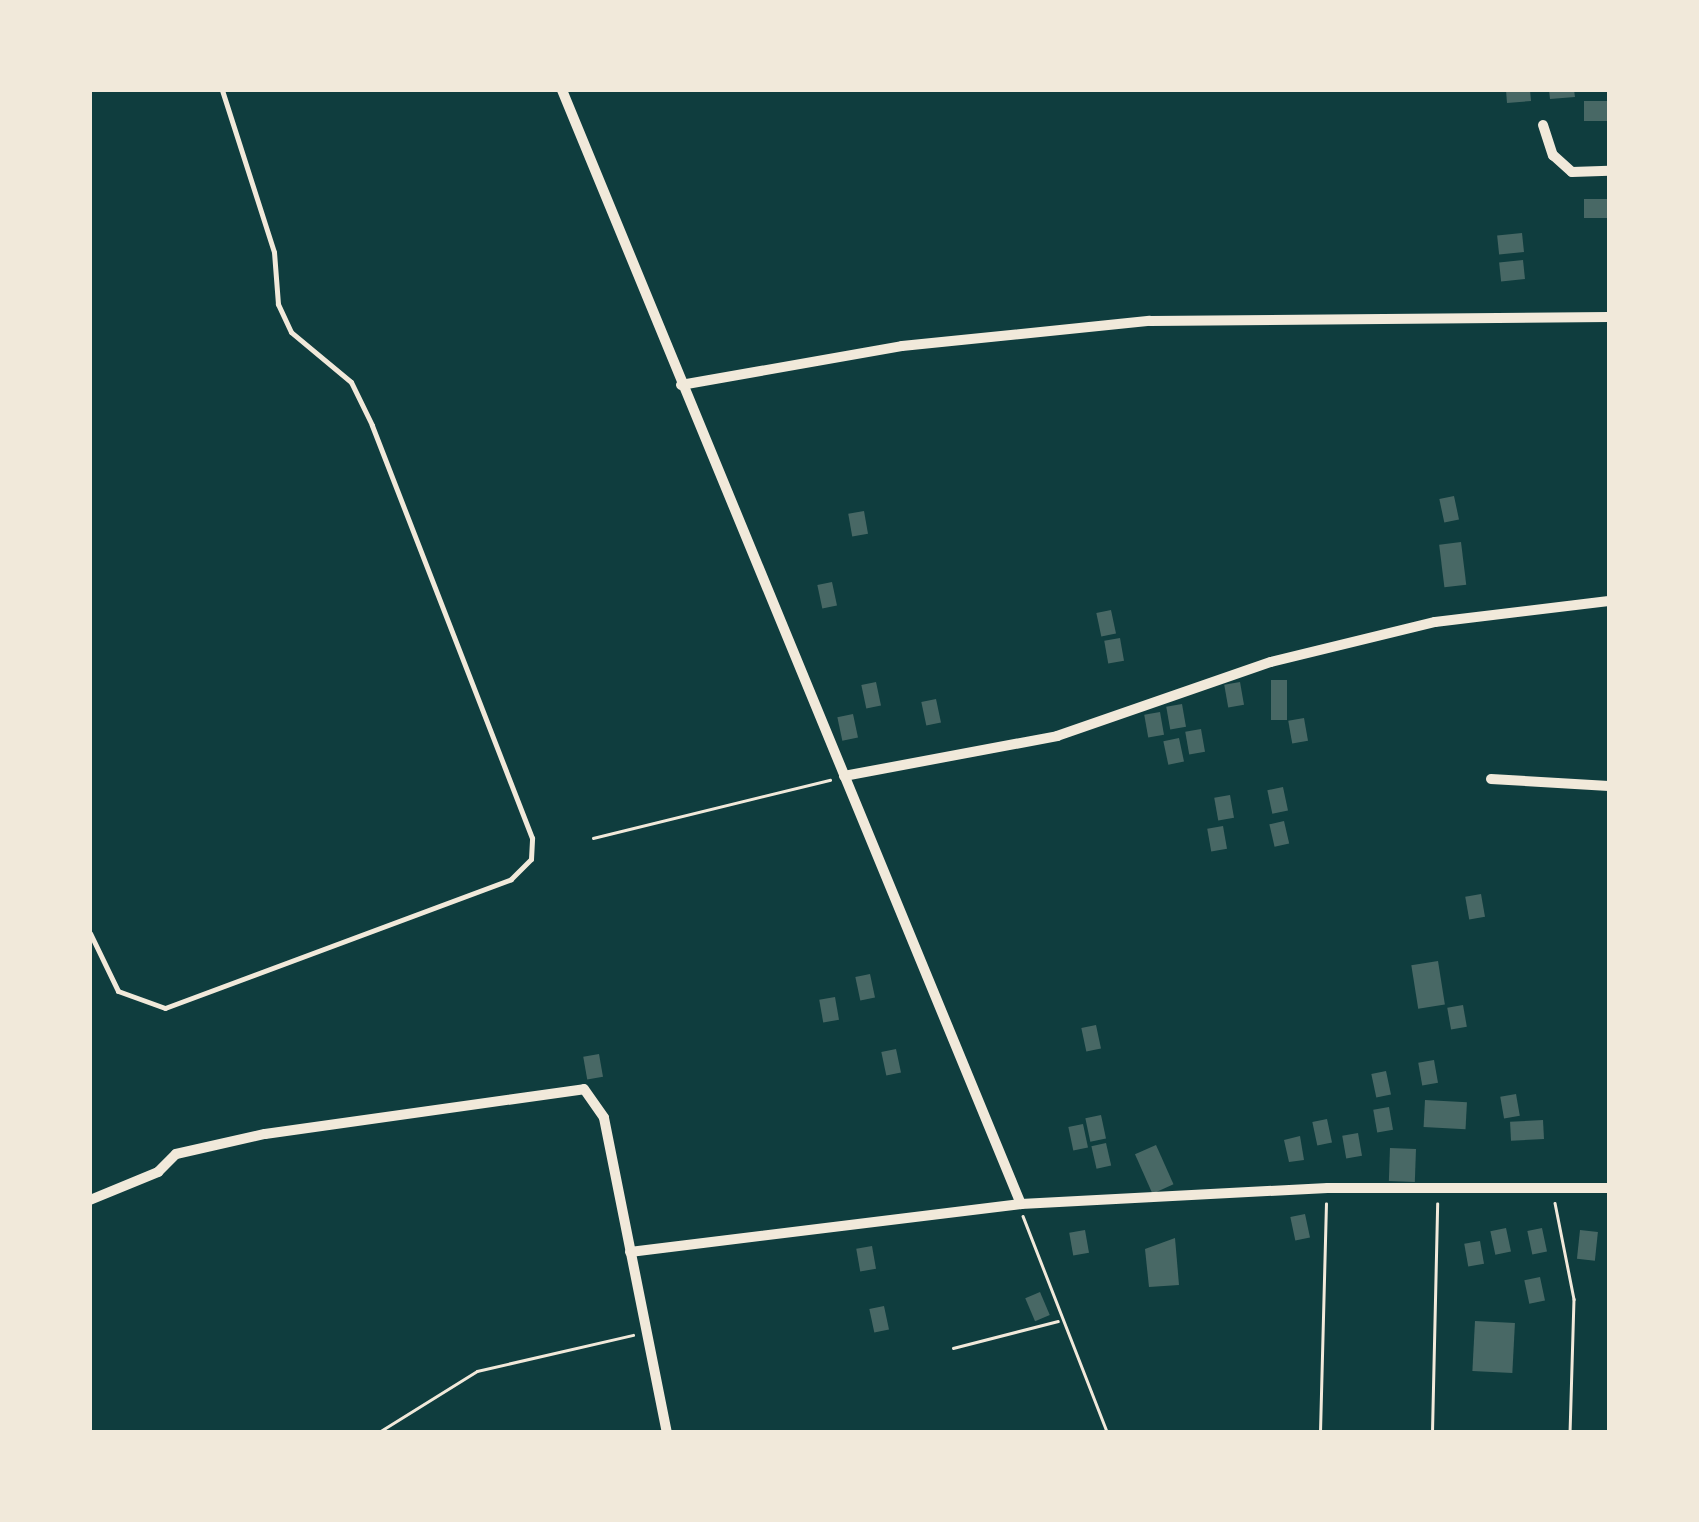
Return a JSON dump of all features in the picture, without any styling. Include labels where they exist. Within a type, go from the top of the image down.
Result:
[{"type":"street","points":[[562,90],[1021,1204]]},
{"type":"street","points":[[1543,125],[1553,155],[1572,172],[1609,172]]},
{"type":"street","points":[[681,385],[902,346],[1150,321],[1609,317]]},
{"type":"street","points":[[844,776],[1057,736],[1271,662],[1435,622],[1609,601]]},
{"type":"street","points":[[1490,779],[1609,786]]},
{"type":"street","points":[[90,1200],[158,1172],[176,1154],[576,1086],[600,1102],[667,1432]]},
{"type":"street","points":[[630,1252],[1021,1204],[1328,1188],[1609,1188]]},
{"type":"lane","points":[[90,933],[118,992],[164,1008],[511,879],[531,859],[532,838],[372,425],[351,382],[291,332],[278,304],[274,252],[222,90]]},
{"type":"path","points":[[594,838],[844,776]]},
{"type":"path","points":[[1552,1186],[1574,1299],[1570,1432]]},
{"type":"path","points":[[1320,1432],[1328,1188]]},
{"type":"path","points":[[1432,1432],[1437,1188]]},
{"type":"path","points":[[1021,1204],[1061,1320],[1107,1432]]},
{"type":"path","points":[[953,1348],[1061,1320]]},
{"type":"path","points":[[380,1432],[477,1371],[645,1334]]},
{"type":"building","points":[[1506,90],[1530,90],[1531,101],[1507,103]]},
{"type":"building","points":[[1549,90],[1574,90],[1575,97],[1550,99]]},
{"type":"building","points":[[1584,101],[1609,101],[1609,121],[1584,121]]},
{"type":"building","points":[[1584,199],[1609,199],[1609,218],[1584,218]]},
{"type":"building","points":[[1522,233],[1524,252],[1499,255],[1497,236]]},
{"type":"building","points":[[1523,260],[1525,279],[1501,281],[1499,263]]},
{"type":"building","points":[[1454,496],[1459,519],[1444,523],[1439,499]]},
{"type":"building","points":[[864,511],[868,534],[852,536],[848,514]]},
{"type":"building","points":[[1461,542],[1466,585],[1444,587],[1439,545]]},
{"type":"building","points":[[832,582],[837,605],[822,609],[817,585]]},
{"type":"building","points":[[1111,610],[1116,633],[1101,637],[1096,613]]},
{"type":"building","points":[[1120,638],[1124,661],[1108,663],[1104,641]]},
{"type":"building","points":[[1271,680],[1287,680],[1287,720],[1271,720]]},
{"type":"building","points":[[876,682],[881,705],[866,709],[861,685]]},
{"type":"building","points":[[1240,682],[1244,705],[1228,707],[1224,685]]},
{"type":"building","points":[[936,699],[941,722],[926,726],[921,702]]},
{"type":"building","points":[[1182,704],[1186,727],[1170,729],[1166,707]]},
{"type":"building","points":[[1160,712],[1164,735],[1148,737],[1144,715]]},
{"type":"building","points":[[853,714],[858,737],[842,741],[837,717]]},
{"type":"building","points":[[1304,718],[1308,741],[1292,743],[1288,721]]},
{"type":"building","points":[[1201,729],[1205,752],[1189,754],[1185,732]]},
{"type":"building","points":[[1179,738],[1184,761],[1168,765],[1163,741]]},
{"type":"building","points":[[1283,787],[1288,810],[1272,814],[1267,790]]},
{"type":"building","points":[[1230,795],[1234,818],[1218,820],[1214,798]]},
{"type":"building","points":[[1284,821],[1289,843],[1275,847],[1269,824]]},
{"type":"building","points":[[1223,826],[1227,849],[1211,851],[1207,829]]},
{"type":"building","points":[[1481,894],[1485,917],[1469,919],[1465,897]]},
{"type":"building","points":[[1438,961],[1445,1004],[1418,1009],[1411,965]]},
{"type":"building","points":[[870,974],[875,997],[860,1001],[855,977]]},
{"type":"building","points":[[835,997],[839,1020],[823,1022],[819,1000]]},
{"type":"building","points":[[1463,1005],[1467,1027],[1451,1029],[1447,1008]]},
{"type":"building","points":[[1096,1025],[1101,1048],[1086,1052],[1081,1028]]},
{"type":"building","points":[[896,1049],[901,1072],[886,1076],[881,1052]]},
{"type":"building","points":[[599,1054],[603,1077],[587,1079],[583,1057]]},
{"type":"building","points":[[1434,1060],[1438,1083],[1422,1085],[1418,1063]]},
{"type":"building","points":[[1386,1071],[1391,1094],[1376,1098],[1371,1074]]},
{"type":"building","points":[[1516,1094],[1520,1116],[1504,1118],[1500,1097]]},
{"type":"building","points":[[1425,1100],[1467,1102],[1466,1129],[1424,1127]]},
{"type":"building","points":[[1389,1107],[1393,1130],[1377,1132],[1373,1110]]},
{"type":"building","points":[[1101,1115],[1106,1138],[1090,1142],[1085,1118]]},
{"type":"building","points":[[1327,1119],[1332,1142],[1317,1146],[1312,1122]]},
{"type":"building","points":[[1543,1120],[1544,1139],[1511,1141],[1510,1122]]},
{"type":"building","points":[[1083,1124],[1088,1147],[1073,1151],[1068,1127]]},
{"type":"building","points":[[1358,1133],[1362,1156],[1346,1158],[1342,1136]]},
{"type":"building","points":[[1300,1136],[1304,1160],[1289,1162],[1284,1140]]},
{"type":"building","points":[[1106,1143],[1111,1165],[1097,1169],[1091,1146]]},
{"type":"building","points":[[1156,1145],[1173,1184],[1152,1194],[1135,1154]]},
{"type":"building","points":[[1390,1148],[1416,1149],[1415,1182],[1389,1181]]},
{"type":"building","points":[[1305,1214],[1310,1237],[1295,1241],[1290,1217]]},
{"type":"building","points":[[1506,1228],[1511,1251],[1495,1255],[1490,1231]]},
{"type":"building","points":[[1542,1228],[1547,1251],[1532,1255],[1527,1231]]},
{"type":"building","points":[[1085,1230],[1089,1253],[1073,1255],[1069,1233]]},
{"type":"building","points":[[1580,1230],[1598,1232],[1595,1261],[1577,1259]]},
{"type":"building","points":[[1175,1238],[1179,1285],[1149,1287],[1145,1249]]},
{"type":"building","points":[[1480,1241],[1484,1264],[1468,1266],[1464,1244]]},
{"type":"building","points":[[872,1246],[876,1269],[860,1271],[856,1249]]},
{"type":"building","points":[[1540,1277],[1545,1300],[1529,1304],[1524,1280]]},
{"type":"building","points":[[1040,1292],[1050,1315],[1035,1321],[1025,1298]]},
{"type":"building","points":[[884,1306],[889,1329],[874,1333],[869,1309]]},
{"type":"building","points":[[1475,1321],[1515,1323],[1512,1373],[1472,1371]]}]
